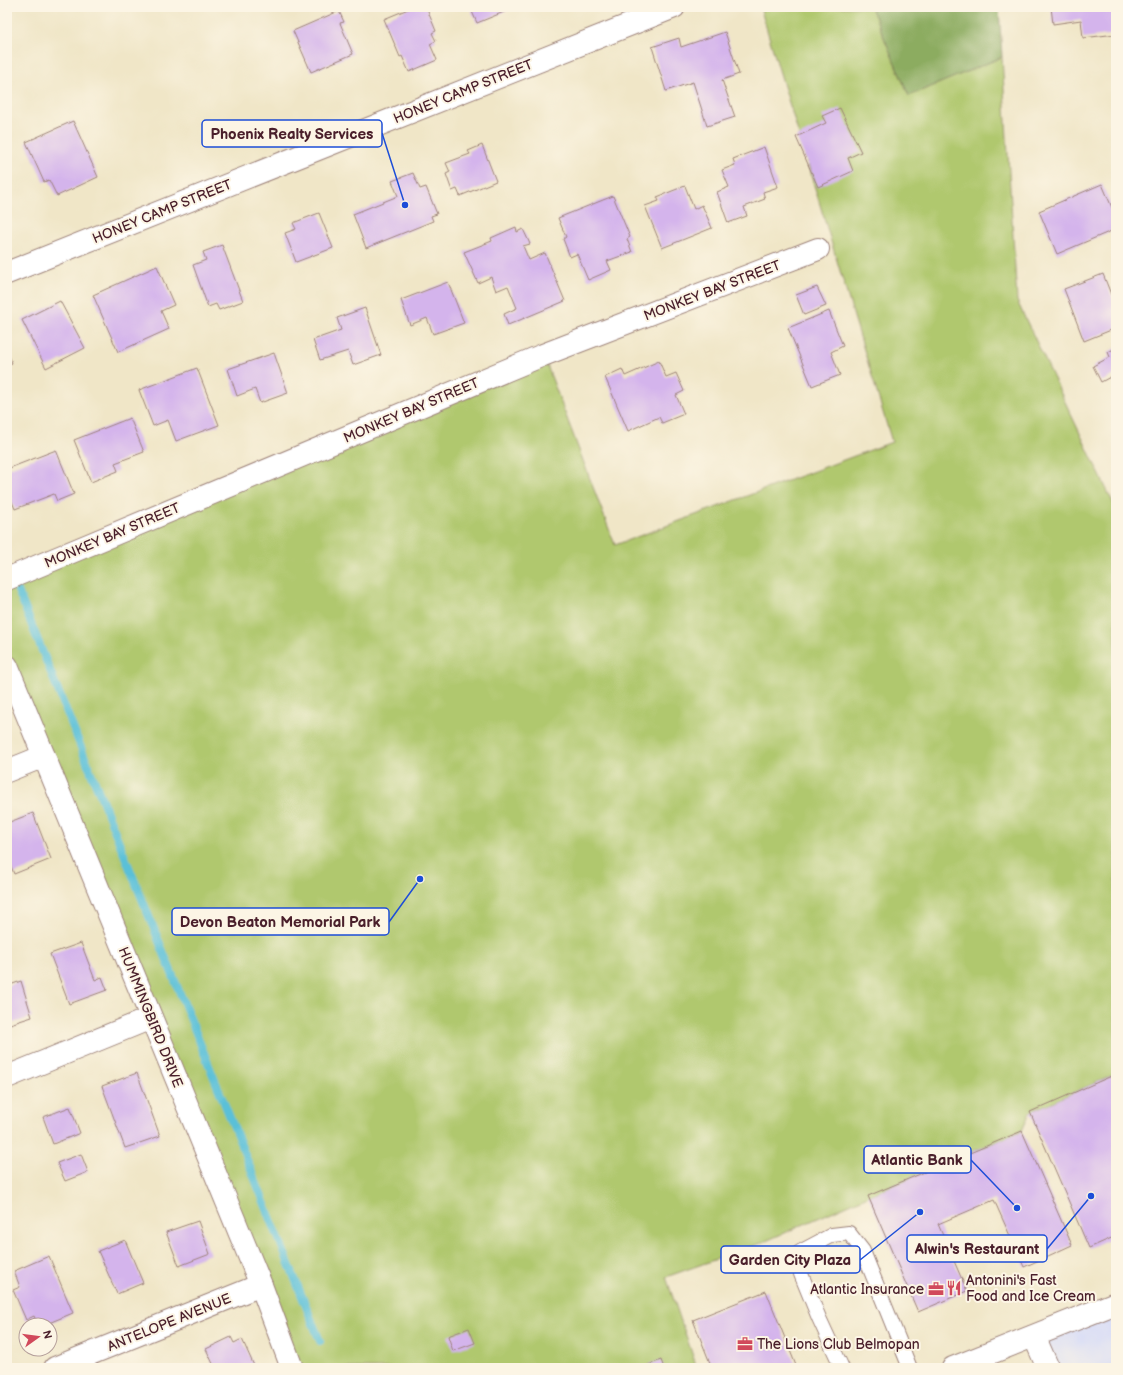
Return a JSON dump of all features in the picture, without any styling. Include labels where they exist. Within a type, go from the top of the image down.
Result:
[{"type":"street","name":"HONEY CAMP STREET","points":[[7,273],[674,7]]},
{"type":"street","name":"MONKEY BAY STREET","points":[[7,580],[543,355],[818,249]]},
{"type":"street","name":"HUMMINGBIRD DRIVE","points":[[7,666],[261,1285],[292,1368]]},
{"type":"street","points":[[7,771],[44,756]]},
{"type":"street","points":[[7,1077],[151,1018]]},
{"type":"street","name":"ANTELOPE AVENUE","points":[[55,1368],[261,1285]]},
{"type":"street","points":[[953,1368],[1116,1303]]},
{"type":"street","points":[[1034,1336],[1048,1368]]},
{"type":"lane","points":[[842,1368],[801,1274],[800,1252],[832,1235],[850,1233],[863,1251],[910,1368]]},
{"type":"shaded area","points":[[1116,1303],[1116,1368],[1047,1368],[1034,1336]]},
{"type":"green space","points":[[760,7],[871,7],[909,96],[1002,57],[1017,301],[1116,509],[1116,1074],[1030,1112],[1022,1131],[759,1244],[666,1277],[697,1368],[292,1368],[7,666],[7,579],[543,355],[615,545],[892,442]]},
{"type":"green space","points":[[871,7],[999,7],[1002,57],[909,96]]},
{"type":"building","points":[[413,7],[426,7],[436,31],[432,33],[436,41],[430,44],[437,60],[409,72],[402,56],[400,57],[384,19]]},
{"type":"building","points":[[470,7],[516,7],[477,23]]},
{"type":"building","points":[[1051,7],[1115,7],[1116,34],[1083,38],[1081,20],[1053,24]]},
{"type":"building","points":[[339,11],[344,22],[340,23],[353,54],[311,72],[293,31]]},
{"type":"building","points":[[725,32],[739,74],[722,80],[735,117],[707,126],[693,82],[666,91],[652,47],[679,38],[681,47]]},
{"type":"building","points":[[840,108],[861,152],[848,158],[853,171],[818,187],[796,137],[826,123],[822,116]]},
{"type":"building","points":[[73,121],[98,177],[57,196],[49,180],[44,182],[26,142]]},
{"type":"building","points":[[482,145],[496,181],[460,196],[457,189],[452,191],[446,174],[450,172],[446,163],[470,154],[468,151]]},
{"type":"building","points":[[764,147],[778,187],[763,192],[765,199],[744,207],[747,216],[728,223],[717,192],[729,187],[722,170],[735,165],[733,159]]},
{"type":"building","points":[[413,173],[420,189],[426,187],[437,214],[431,216],[433,221],[366,248],[353,214],[398,196],[392,181]]},
{"type":"building","points":[[1102,184],[1116,217],[1116,229],[1057,254],[1039,211]]},
{"type":"building","points":[[685,186],[694,209],[702,205],[712,228],[662,248],[645,206],[659,201],[657,197]]},
{"type":"building","points":[[613,196],[630,237],[627,239],[632,252],[607,261],[611,270],[588,280],[577,254],[570,257],[563,239],[566,237],[558,218]]},
{"type":"building","points":[[319,213],[333,248],[296,262],[285,233],[296,229],[293,223]]},
{"type":"building","points":[[516,227],[517,232],[523,229],[530,244],[523,246],[529,260],[545,253],[565,301],[508,325],[504,314],[517,308],[508,286],[496,291],[491,277],[478,283],[464,252],[492,241],[491,238]]},
{"type":"building","points":[[222,245],[243,301],[219,310],[216,304],[208,307],[193,265],[206,260],[203,252]]},
{"type":"building","points":[[157,266],[174,305],[161,311],[169,329],[118,352],[93,295]]},
{"type":"building","points":[[1103,274],[1116,307],[1116,328],[1084,341],[1064,289]]},
{"type":"building","points":[[448,282],[464,323],[433,334],[427,318],[410,325],[401,300]]},
{"type":"building","points":[[817,287],[826,306],[804,315],[796,295]]},
{"type":"building","points":[[60,301],[85,348],[46,368],[22,320]]},
{"type":"building","points":[[365,308],[381,355],[353,365],[348,351],[320,360],[313,340],[341,330],[337,318]]},
{"type":"building","points":[[829,311],[843,346],[831,352],[840,375],[812,386],[788,328]]},
{"type":"building","points":[[1116,348],[1116,374],[1101,382],[1093,366],[1110,357],[1108,352]]},
{"type":"building","points":[[7,351],[12,363],[7,365]]},
{"type":"building","points":[[274,353],[288,393],[260,403],[255,389],[237,396],[228,369]]},
{"type":"building","points":[[659,361],[666,377],[676,373],[684,391],[676,395],[684,414],[662,423],[659,417],[628,431],[605,377],[622,369],[625,376]]},
{"type":"building","points":[[197,368],[219,425],[176,441],[168,420],[153,426],[139,390]]},
{"type":"building","points":[[130,418],[144,452],[115,463],[118,471],[91,482],[74,440]]},
{"type":"building","points":[[56,450],[74,494],[57,501],[54,494],[15,509],[7,489],[7,469]]},
{"type":"building","points":[[33,813],[51,859],[14,874],[7,856],[7,823]]},
{"type":"building","points":[[81,943],[95,980],[102,977],[107,990],[69,1004],[50,954]]},
{"type":"building","points":[[21,981],[32,1017],[7,1025],[7,986]]},
{"type":"building","points":[[137,1073],[160,1136],[125,1148],[102,1086]]},
{"type":"building","points":[[1116,1074],[1116,1236],[1089,1248],[1030,1112]]},
{"type":"building","points":[[70,1107],[80,1133],[53,1144],[43,1117]]},
{"type":"building","points":[[1022,1131],[1072,1245],[1024,1267],[994,1200],[938,1224],[967,1291],[918,1312],[868,1196]]},
{"type":"building","points":[[81,1154],[88,1172],[65,1181],[57,1163]]},
{"type":"building","points":[[198,1221],[210,1254],[179,1266],[166,1232]]},
{"type":"building","points":[[125,1240],[143,1283],[117,1294],[98,1251]]},
{"type":"building","points":[[49,1256],[73,1313],[58,1319],[58,1317],[25,1317],[13,1290],[20,1287],[14,1271]]},
{"type":"building","name":"The Lions Club Belmopan","points":[[766,1291],[797,1368],[712,1368],[693,1320]]},
{"type":"building","points":[[469,1328],[475,1343],[453,1351],[448,1336]]},
{"type":"building","points":[[231,1337],[234,1343],[242,1339],[255,1368],[215,1368],[206,1349]]},
{"type":"building","points":[[661,1360],[664,1368],[649,1368],[648,1365]]},
{"type":"waterway","points":[[18,591],[320,1341]]},
{"type":"place","name":"Phoenix Realty Services","points":[[405,205]]},
{"type":"place","name":"Devon Beaton Memorial Park","points":[[420,879]]},
{"type":"place","name":"Alwin's Restaurant","points":[[1091,1196]]},
{"type":"place","name":"Atlantic Bank","points":[[1017,1208]]},
{"type":"place","name":"Garden City Plaza","points":[[920,1212]]},
{"type":"place","name":"Antonini's Fast Food and Ice Cream","points":[[954,1288]]},
{"type":"place","name":"Atlantic Insurance","points":[[936,1289]]},
{"type":"place","name":"The Lions Club Belmopan","points":[[745,1344]]}]
